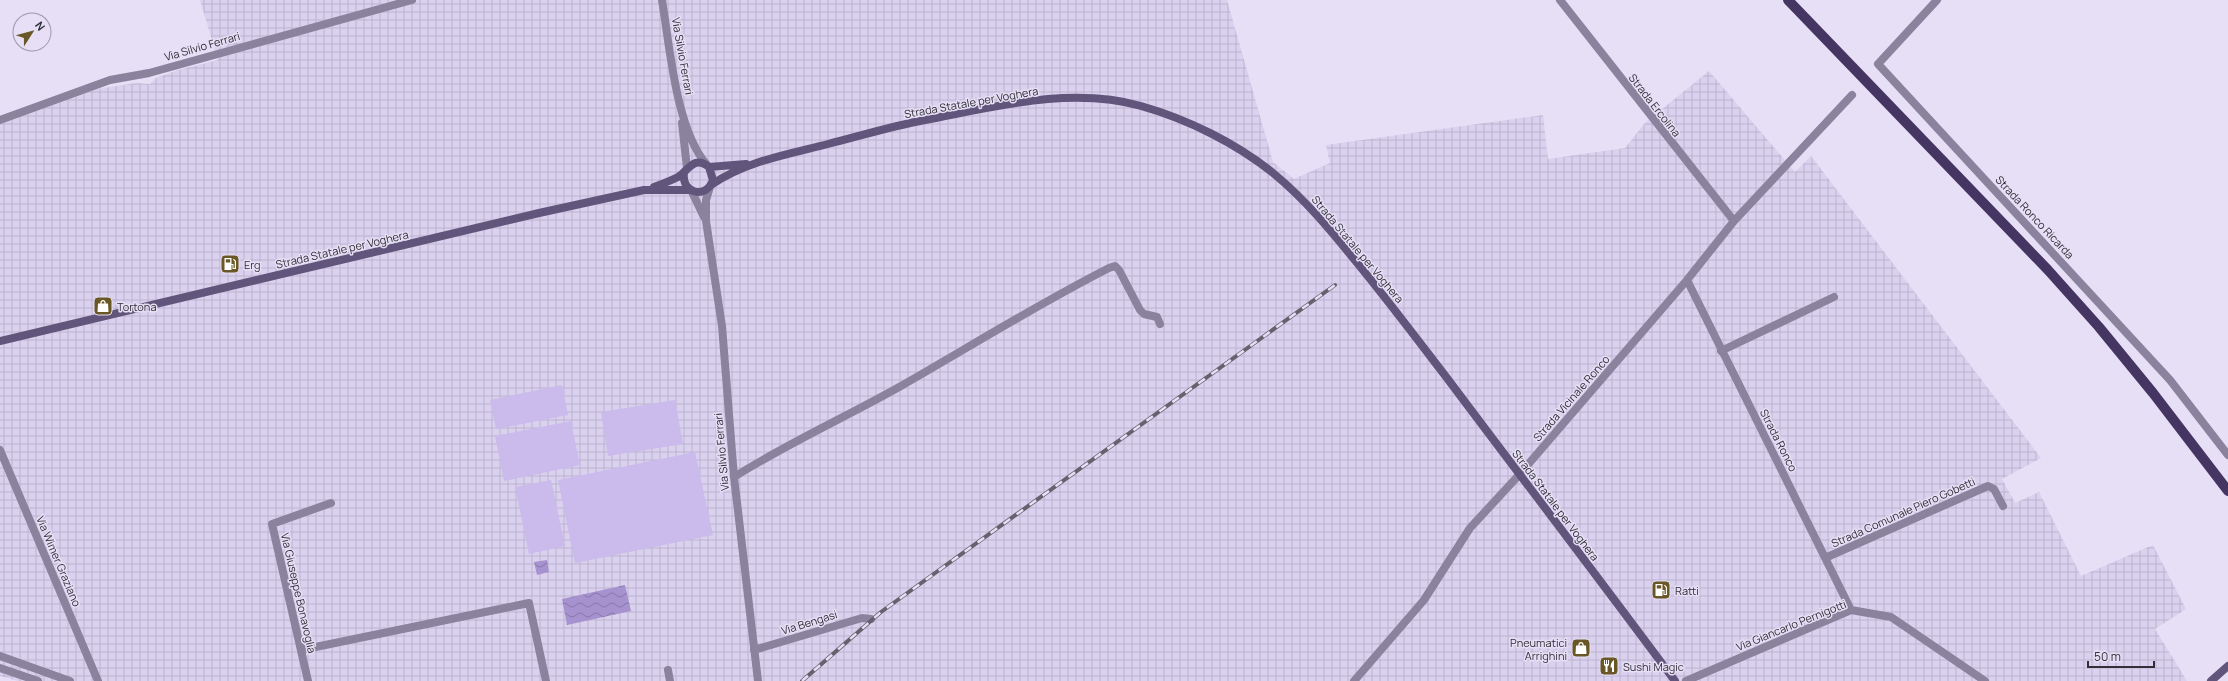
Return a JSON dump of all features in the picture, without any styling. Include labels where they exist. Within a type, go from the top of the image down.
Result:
[{"type":"main road","points":[[1788,0],[2048,270],[2099,327],[2153,393],[2228,491]]},
{"type":"main road","name":"Strada Statale per Voghera","points":[[644,190],[690,190],[700,192],[729,174],[755,163],[913,122],[1008,104],[1045,100],[1093,98],[1140,106],[1179,120],[1223,140],[1253,158],[1298,195],[1317,214],[1389,302],[1675,681]]},
{"type":"main road","name":"Strada Statale per Voghera","points":[[0,341],[539,213],[644,190],[673,180],[695,163],[708,166],[755,163]]},
{"type":"main road","points":[[708,166],[713,176],[711,186]]},
{"type":"main road","points":[[685,170],[684,183],[690,190]]},
{"type":"main road","points":[[2211,681],[2228,666]]},
{"type":"street","name":"Via Silvio Ferrari","points":[[0,120],[110,80],[149,73],[412,0]]},
{"type":"street","name":"Via Silvio Ferrari","points":[[662,0],[682,116],[685,170]]},
{"type":"street","name":"Strada Ercolina","points":[[1560,0],[1734,221]]},
{"type":"street","name":"Strada Ronco Ricarda","points":[[1937,0],[1878,64],[2170,380],[2228,455]]},
{"type":"street","points":[[1687,280],[1734,221],[1852,95]]},
{"type":"street","name":"Via Silvio Ferrari","points":[[682,116],[692,144],[708,166]]},
{"type":"street","name":"Via Silvio Ferrari","points":[[711,186],[706,200],[706,221],[722,326],[734,477],[758,681]]},
{"type":"street","name":"Via Silvio Ferrari","points":[[690,190],[706,221]]},
{"type":"street","points":[[734,477],[907,382],[1062,291],[1109,268],[1115,266],[1119,270],[1140,310],[1144,314],[1156,317],[1160,324]]},
{"type":"street","name":"Strada Vicinale Ronco","points":[[1354,681],[1424,600],[1470,528],[1519,474],[1687,280]]},
{"type":"street","name":"Strada Ronco","points":[[1687,280],[1851,610]]},
{"type":"street","points":[[1721,350],[1834,297]]},
{"type":"street","name":"Via Wimer Graziano","points":[[0,450],[98,681]]},
{"type":"street","name":"Strada Comunale Piero Gobetti","points":[[1825,558],[1988,486],[1994,489],[2003,506]]},
{"type":"street","name":"Via Giuseppe Bonavoglia","points":[[308,681],[272,524],[331,503]]},
{"type":"street","points":[[301,650],[529,603],[546,681]]},
{"type":"street","name":"Via Giancarlo Pernigotti","points":[[1686,681],[1851,610],[1891,617],[1985,681]]},
{"type":"street","name":"Via Bengasi","points":[[754,650],[862,618],[871,619]]},
{"type":"street","points":[[0,656],[70,681]]},
{"type":"street","points":[[0,668],[38,681]]},
{"type":"street","points":[[668,670],[670,681]]},
{"type":"shaded area","points":[[200,0],[1227,0],[1273,162],[1294,179],[1330,163],[1326,145],[1543,115],[1548,159],[1625,148],[1645,123],[1709,71],[1795,172],[1811,156],[2041,458],[2002,479],[2015,503],[2039,492],[2081,576],[2153,545],[2186,609],[2155,629],[2187,681],[18,681],[0,676],[0,124],[97,89],[136,83],[150,84],[156,78],[178,70],[218,60]]},
{"type":"shaded area","points":[[562,385],[568,415],[496,429],[490,400]]},
{"type":"shaded area","points":[[675,400],[683,444],[608,456],[601,412]]},
{"type":"shaded area","points":[[571,421],[580,465],[504,481],[495,436]]},
{"type":"shaded area","points":[[695,452],[713,535],[575,563],[558,480]]},
{"type":"shaded area","points":[[551,480],[565,546],[529,554],[515,487]]},
{"type":"water","points":[[547,560],[549,572],[537,575],[534,562]]},
{"type":"water","points":[[625,585],[631,611],[567,625],[562,599]]},
{"type":"railway","points":[[802,681],[881,612],[1335,285]]},
{"type":"place","name":"Erg","points":[[230,264]]},
{"type":"place","name":"Tortona","points":[[103,306]]},
{"type":"place","name":"Ratti","points":[[1661,590]]},
{"type":"place","name":"Pneumatici Arrighini","points":[[1581,648]]},
{"type":"place","name":"Sushi Magic","points":[[1609,666]]}]
